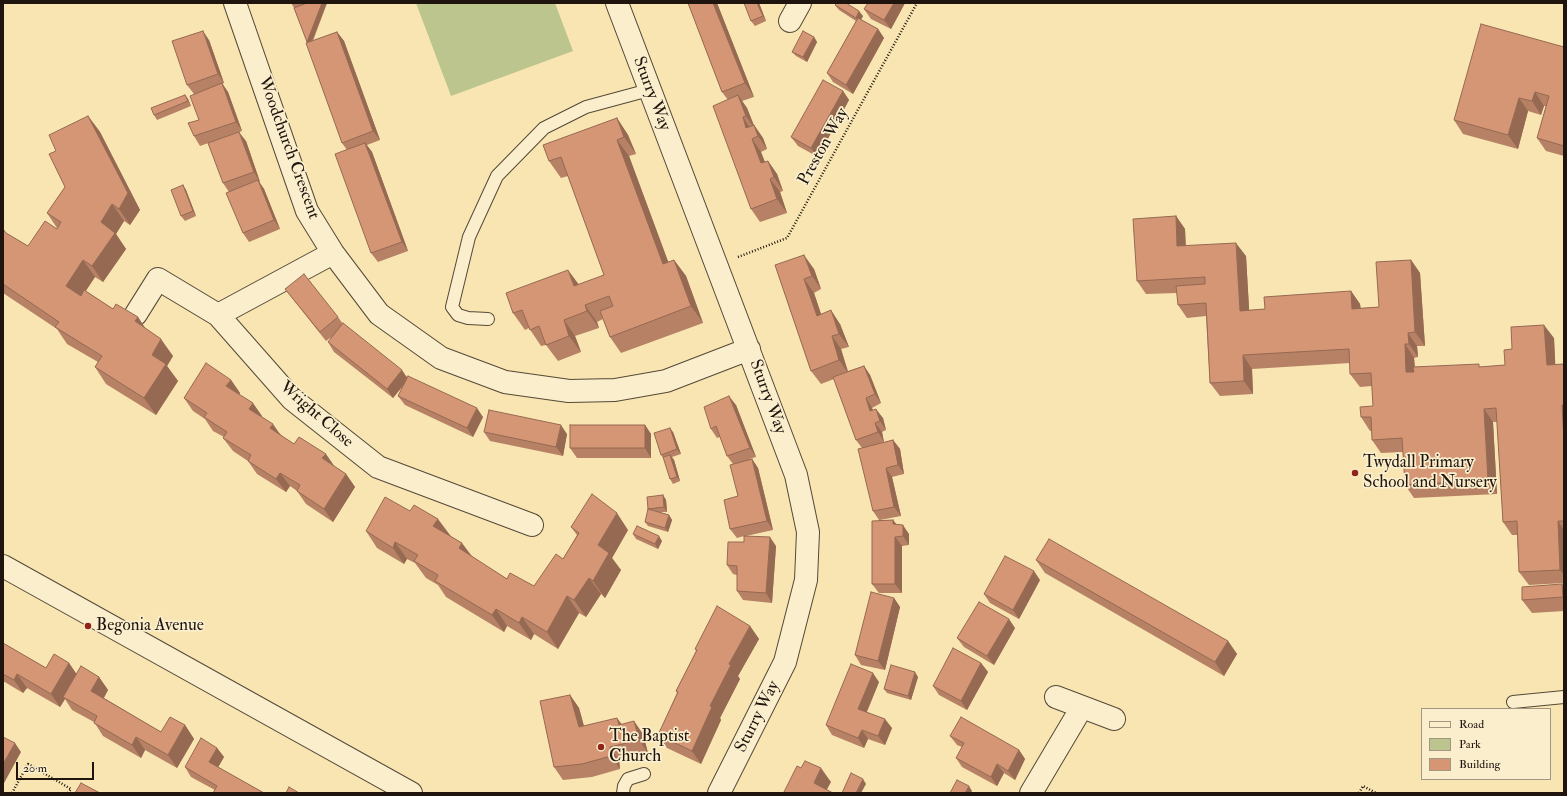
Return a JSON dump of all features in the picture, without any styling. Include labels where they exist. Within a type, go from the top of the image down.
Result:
[{"type":"street","name":"Woodchurch Crescent","points":[[235,3],[307,211],[333,253],[379,314],[441,358],[505,382],[569,391],[615,390],[666,381],[749,349]]},
{"type":"street","name":"Sturry Way","points":[[617,3],[796,475],[808,532],[806,580],[785,662],[719,793]]},
{"type":"street","points":[[218,315],[333,253]]},
{"type":"street","name":"Wright Close","points":[[136,314],[158,279],[218,315],[292,399],[378,467],[532,524]]},
{"type":"street","points":[[3,566],[411,793]]},
{"type":"street","points":[[1056,697],[1114,719]]},
{"type":"street","points":[[1031,793],[1082,707]]},
{"type":"lane","points":[[488,319],[468,318],[458,315],[452,307],[469,237],[497,176],[544,128],[586,107],[649,90]]},
{"type":"lane","points":[[1513,702],[1564,697]]},
{"type":"lane","points":[[623,793],[624,786],[628,779],[644,774]]},
{"type":"path","name":"Preston Way","points":[[718,266],[787,238],[918,3]]},
{"type":"path","points":[[12,793],[28,764],[71,789],[68,793]]},
{"type":"path","points":[[1359,793],[1363,786],[1376,793]]},
{"type":"green space","points":[[416,3],[555,3],[573,51],[451,96]]},
{"type":"building","points":[[307,3],[322,3],[307,42],[294,8]]},
{"type":"building","points":[[688,3],[713,3],[745,83],[722,92]]},
{"type":"building","points":[[744,3],[757,3],[763,16],[751,21]]},
{"type":"building","points":[[837,3],[846,3],[859,11],[856,18],[835,5]]},
{"type":"building","points":[[868,3],[894,3],[884,20],[864,9]]},
{"type":"building","points":[[858,18],[878,29],[846,85],[827,73]]},
{"type":"building","points":[[1481,24],[1564,47],[1564,146],[1537,138],[1549,96],[1535,92],[1532,101],[1519,98],[1508,135],[1454,120]]},
{"type":"building","points":[[203,31],[218,74],[187,85],[172,41]]},
{"type":"building","points":[[803,31],[814,37],[803,57],[792,52]]},
{"type":"building","points":[[337,32],[373,131],[342,143],[306,43]]},
{"type":"building","points":[[823,80],[843,91],[811,148],[791,137]]},
{"type":"building","points":[[222,83],[236,122],[194,136],[188,123],[199,120],[190,96]]},
{"type":"building","points":[[185,95],[188,101],[154,115],[151,108]]},
{"type":"building","points":[[738,95],[746,116],[743,117],[746,128],[754,125],[758,136],[752,139],[761,163],[768,161],[774,177],[770,179],[777,199],[751,209],[713,106]]},
{"type":"building","points":[[88,116],[128,193],[119,209],[112,204],[101,222],[115,233],[92,266],[83,260],[66,286],[81,296],[84,290],[113,309],[116,304],[138,317],[135,321],[161,339],[152,355],[166,364],[144,398],[95,367],[102,356],[55,327],[59,322],[3,284],[3,229],[6,233],[28,246],[45,221],[57,229],[61,222],[47,213],[65,187],[49,154],[56,151],[49,135]]},
{"type":"building","points":[[617,118],[624,137],[617,140],[663,264],[674,260],[691,306],[610,337],[600,311],[613,306],[609,296],[585,305],[587,311],[564,320],[569,336],[546,345],[539,326],[530,330],[522,310],[513,313],[506,293],[568,270],[574,286],[604,275],[561,157],[549,161],[543,145]]},
{"type":"building","points":[[239,132],[254,172],[223,183],[208,143]]},
{"type":"building","points":[[365,143],[402,242],[371,253],[335,154]]},
{"type":"building","points":[[258,180],[274,220],[243,233],[226,193]]},
{"type":"building","points":[[183,185],[193,211],[181,216],[171,190]]},
{"type":"building","points":[[1176,216],[1177,246],[1236,243],[1240,311],[1265,309],[1264,297],[1351,291],[1352,309],[1379,307],[1376,262],[1411,260],[1415,332],[1408,333],[1409,344],[1405,344],[1406,372],[1414,372],[1413,367],[1479,364],[1479,367],[1505,365],[1504,350],[1512,349],[1511,327],[1544,325],[1547,365],[1564,364],[1564,405],[1562,405],[1564,440],[1564,521],[1558,521],[1560,570],[1519,572],[1517,521],[1503,522],[1496,408],[1484,409],[1488,480],[1405,485],[1402,438],[1372,440],[1371,417],[1361,417],[1360,407],[1373,406],[1371,373],[1350,374],[1349,349],[1243,355],[1244,381],[1210,383],[1206,303],[1178,305],[1176,286],[1205,284],[1205,277],[1137,281],[1133,219]]},
{"type":"building","points":[[804,255],[812,276],[804,279],[817,316],[831,310],[839,334],[832,336],[839,360],[811,371],[775,265]]},
{"type":"building","points":[[304,274],[338,317],[320,332],[285,289]]},
{"type":"building","points":[[343,323],[402,370],[387,389],[328,342]]},
{"type":"building","points":[[206,363],[231,380],[226,386],[253,403],[249,409],[273,424],[270,428],[294,444],[299,437],[326,454],[322,458],[346,474],[324,509],[297,491],[300,485],[280,473],[276,479],[248,461],[251,455],[223,438],[227,432],[204,417],[207,413],[184,398]]},
{"type":"building","points":[[864,366],[875,394],[866,398],[870,411],[876,409],[880,421],[875,423],[878,432],[856,440],[833,377]]},
{"type":"building","points":[[408,376],[477,408],[467,428],[398,396]]},
{"type":"building","points":[[729,396],[750,448],[727,456],[716,426],[711,429],[704,407]]},
{"type":"building","points":[[489,410],[561,425],[556,447],[484,432]]},
{"type":"building","points":[[570,425],[645,425],[645,448],[570,448]]},
{"type":"building","points":[[670,428],[677,449],[661,455],[654,433]]},
{"type":"building","points":[[893,440],[898,465],[886,468],[894,507],[873,511],[858,449]]},
{"type":"building","points":[[670,455],[677,477],[670,479],[663,457]]},
{"type":"building","points":[[752,459],[767,521],[730,529],[724,500],[738,496],[730,465]]},
{"type":"building","points":[[592,494],[617,513],[598,545],[609,553],[593,581],[589,578],[574,600],[567,596],[547,632],[522,617],[519,623],[496,609],[492,615],[435,581],[438,575],[414,561],[418,555],[395,542],[393,548],[366,531],[385,497],[410,511],[414,505],[438,519],[433,526],[462,543],[459,548],[507,579],[510,573],[534,586],[556,554],[563,559],[579,533],[571,527]]},
{"type":"building","points":[[663,495],[664,507],[648,509],[647,497]]},
{"type":"building","points":[[648,509],[669,515],[665,528],[645,522]]},
{"type":"building","points":[[893,520],[893,524],[903,525],[903,536],[895,537],[895,584],[872,584],[872,521]]},
{"type":"building","points":[[637,526],[659,536],[655,544],[633,534]]},
{"type":"building","points":[[744,536],[770,537],[766,593],[737,591],[737,566],[727,565],[728,542],[744,542]]},
{"type":"building","points":[[1049,539],[1228,641],[1215,662],[1036,560]]},
{"type":"building","points":[[1005,556],[1034,571],[1013,610],[984,594]]},
{"type":"building","points":[[1562,584],[1563,597],[1522,600],[1522,587]]},
{"type":"building","points":[[871,592],[894,598],[878,661],[855,655]]},
{"type":"building","points":[[979,602],[1009,619],[987,656],[957,638]]},
{"type":"building","points":[[717,606],[750,626],[729,664],[731,665],[710,706],[712,707],[692,751],[658,735],[678,692],[676,691],[697,650],[695,649]]},
{"type":"building","points":[[3,643],[46,668],[54,654],[69,663],[51,694],[17,674],[14,680],[3,674]]},
{"type":"building","points":[[953,648],[981,663],[961,701],[933,686]]},
{"type":"building","points":[[851,664],[873,673],[858,709],[885,719],[878,736],[862,730],[858,738],[826,725]]},
{"type":"building","points":[[891,665],[915,672],[908,696],[884,689]]},
{"type":"building","points":[[81,666],[99,677],[91,691],[161,732],[170,717],[185,725],[168,755],[136,737],[132,745],[94,723],[97,716],[63,697]]},
{"type":"building","name":"The Baptist Church","points":[[570,695],[579,727],[617,718],[619,725],[634,721],[639,740],[610,747],[611,756],[582,764],[554,767],[540,701]]},
{"type":"building","points":[[961,717],[1019,750],[1008,771],[997,764],[991,777],[956,758],[964,743],[950,736]]},
{"type":"building","points":[[3,737],[15,743],[3,764]]},
{"type":"building","points":[[201,738],[217,748],[209,762],[264,793],[213,793],[217,786],[185,767]]},
{"type":"building","points":[[805,761],[821,768],[814,783],[833,793],[784,792],[797,766],[801,768]]},
{"type":"building","points":[[851,773],[863,779],[856,793],[842,793]]},
{"type":"building","points":[[957,780],[969,786],[965,793],[950,793]]},
{"type":"building","points":[[81,783],[100,793],[75,793]]},
{"type":"building","points":[[289,787],[299,793],[286,793]]},
{"type":"place","name":"Twydall Primary School and Nursery","points":[[1355,473]]},
{"type":"place","name":"Begonia Avenue","points":[[88,626]]},
{"type":"place","name":"The Baptist Church","points":[[601,747]]}]
